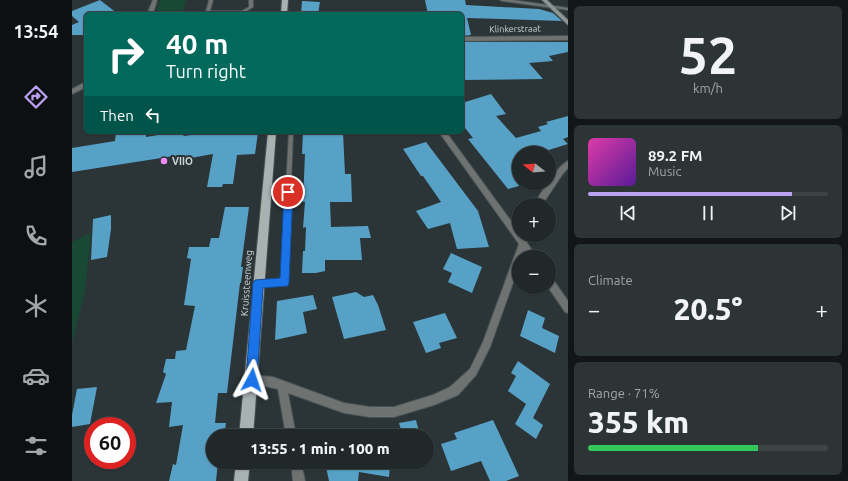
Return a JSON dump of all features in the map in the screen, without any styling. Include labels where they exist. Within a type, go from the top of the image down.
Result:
[{"type":"main road","points":[[284,12],[285,0]]},
{"type":"main road","name":"Kruissteenweg","points":[[247,429],[272,134]]},
{"type":"main road","points":[[241,481],[242,469]]},
{"type":"street","points":[[151,12],[155,0]]},
{"type":"street","points":[[502,0],[568,9]]},
{"type":"street","points":[[544,0],[568,23]]},
{"type":"street","name":"Klinkerstraat","points":[[464,39],[568,38]]},
{"type":"street","points":[[72,92],[84,85]]},
{"type":"street","points":[[444,134],[512,222]]},
{"type":"street","points":[[543,198],[559,174],[568,164]]},
{"type":"street","points":[[252,380],[273,382],[344,408],[370,412],[394,412],[434,400],[454,391],[473,372],[487,344],[524,242]]},
{"type":"street","points":[[556,291],[568,309]]},
{"type":"street","points":[[282,385],[291,429]]},
{"type":"street","points":[[297,469],[299,481]]},
{"type":"lane","points":[[211,0],[208,12],[243,12],[250,7],[250,0]]},
{"type":"lane","points":[[258,283],[284,283],[291,134]]},
{"type":"green space","points":[[160,0],[186,0],[183,11],[156,12]]},
{"type":"green space","points":[[91,233],[85,291],[72,343],[72,242]]},
{"type":"building","points":[[100,0],[115,12],[84,12],[84,35],[72,35],[72,25],[79,22],[72,16],[72,11]]},
{"type":"building","points":[[425,0],[465,0],[466,5],[539,9],[553,13],[562,21],[467,18],[471,35],[464,36],[464,12],[428,12]]},
{"type":"building","points":[[302,1],[320,2],[318,12],[301,12]]},
{"type":"building","points":[[464,42],[568,42],[568,52],[549,56],[553,61],[529,63],[543,79],[464,80]]},
{"type":"building","points":[[491,94],[506,114],[496,116],[516,138],[541,131],[538,127],[548,124],[546,122],[568,116],[568,137],[563,139],[568,144],[556,148],[556,146],[512,146],[512,188],[508,189],[468,139],[473,138],[464,127],[464,102]]},
{"type":"building","points":[[116,134],[146,134],[146,137],[164,134],[182,134],[184,136],[199,134],[258,134],[255,154],[237,155],[233,184],[223,184],[222,187],[207,187],[213,154],[174,161],[174,156],[72,172],[72,148],[115,141]]},
{"type":"building","points":[[303,134],[343,134],[345,174],[351,174],[352,202],[330,202],[331,227],[368,226],[371,238],[360,238],[362,260],[325,260],[325,271],[316,273],[302,273],[306,227],[303,228],[305,202],[303,202],[305,154],[302,154]]},
{"type":"building","points":[[426,142],[478,211],[489,247],[457,249],[450,223],[428,229],[416,211],[441,202],[403,149]]},
{"type":"building","points":[[225,207],[249,207],[227,393],[218,393],[215,423],[226,423],[225,429],[206,429],[206,469],[217,469],[216,481],[169,481],[173,464],[176,465],[183,425],[169,427],[172,402],[156,403],[166,374],[163,372],[166,359],[175,359],[176,351],[186,350],[195,306],[184,305],[191,259],[187,258],[189,247],[209,247],[211,238],[219,238]]},
{"type":"building","points":[[111,215],[111,229],[107,257],[91,260],[93,219]]},
{"type":"building","points":[[451,253],[482,267],[472,293],[448,282],[452,273],[443,269]]},
{"type":"building","points":[[356,292],[364,297],[373,295],[378,305],[386,330],[344,339],[332,297]]},
{"type":"building","points":[[313,295],[317,309],[303,312],[307,333],[275,340],[277,301]]},
{"type":"building","points":[[528,310],[545,318],[542,328],[559,336],[555,353],[520,336]]},
{"type":"building","points":[[445,313],[457,338],[439,343],[441,348],[426,353],[413,322]]},
{"type":"building","points":[[518,361],[550,384],[533,418],[543,425],[536,439],[515,424],[526,404],[508,391],[516,376],[511,373]]},
{"type":"building","points":[[97,387],[91,417],[84,417],[84,425],[72,427],[72,415],[77,389]]},
{"type":"building","points":[[416,420],[418,429],[401,429],[399,423]]},
{"type":"building","points":[[493,420],[519,476],[506,481],[490,481],[481,461],[451,471],[441,444],[457,439],[454,433]]},
{"type":"building","points":[[326,469],[390,469],[389,477],[359,472],[358,481],[329,481]]},
{"type":"place","name":"VIIO","points":[[164,161]]},
{"type":"route","points":[[252,380],[258,283],[284,283],[288,192]]}]
